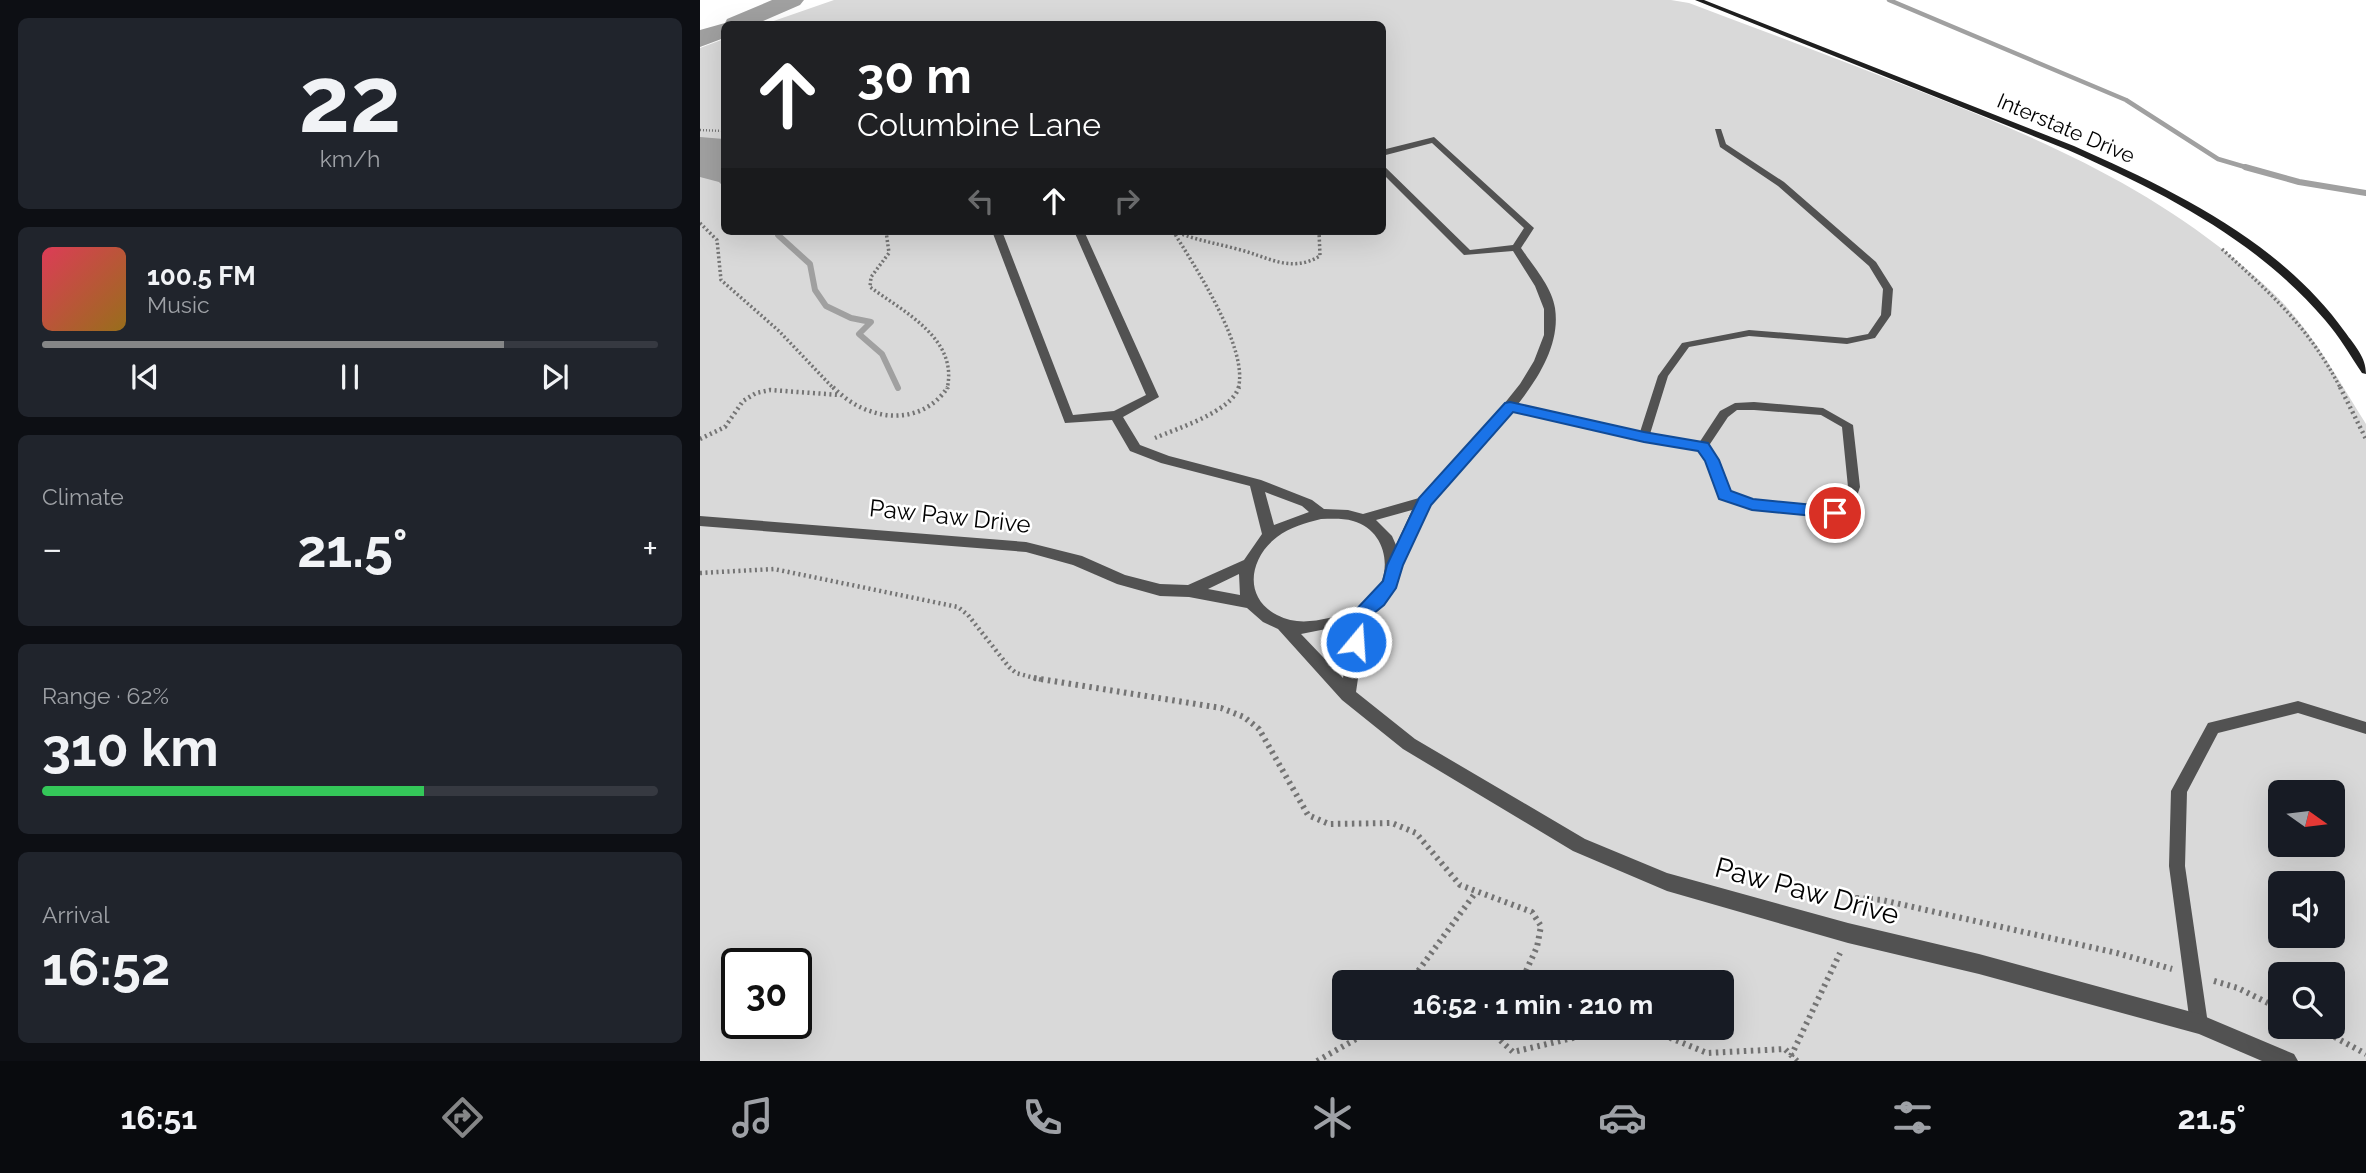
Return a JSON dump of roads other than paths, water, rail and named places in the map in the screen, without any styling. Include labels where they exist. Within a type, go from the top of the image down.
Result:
[{"type":"main road","name":"Interstate Drive","points":[[1698,0],[2075,149],[2180,200],[2252,247],[2298,287],[2340,332],[2366,370]]},
{"type":"street","points":[[1386,152],[1434,140],[1529,228],[1516,248]]},
{"type":"street","points":[[1386,171],[1468,253],[1516,248]]},
{"type":"street","points":[[999,235],[1069,420],[1116,415],[1153,397],[1081,235]]},
{"type":"street","points":[[1395,565],[1392,546],[1380,530],[1362,519],[1343,514],[1321,514],[1299,519],[1269,534],[1247,565],[1244,584],[1251,603],[1265,617],[1284,626],[1310,629],[1360,615],[1378,600],[1391,583],[1395,565],[1424,502],[1510,406],[1540,360],[1549,334],[1550,308],[1516,248]]},
{"type":"street","points":[[1116,415],[1135,448],[1166,460],[1256,483],[1307,503],[1321,514]]},
{"type":"street","points":[[1256,483],[1269,534]]},
{"type":"street","points":[[1362,519],[1424,502]]},
{"type":"street","name":"Paw Paw Drive","points":[[700,521],[1026,547],[1077,559],[1122,580],[1160,590],[1189,591],[1251,603]]},
{"type":"street","name":"Paw Paw Drive","points":[[1189,591],[1247,565]]},
{"type":"street","points":[[1348,695],[1360,615]]},
{"type":"street","name":"Paw Paw Drive","points":[[1284,626],[1348,695],[1409,744],[1579,845],[1667,882],[1848,933],[1979,964],[2199,1024],[2287,1061]]},
{"type":"lane","points":[[1644,437],[1663,376],[1686,345],[1716,337],[1749,333],[1847,341],[1871,335],[1886,314],[1888,289],[1873,264],[1781,184],[1723,145],[1718,131]]},
{"type":"lane","points":[[1510,406],[1644,437],[1702,447],[1712,460],[1725,495],[1752,504],[1835,513],[1849,505],[1854,487],[1847,425],[1823,412],[1735,407],[1724,414],[1702,447]]},
{"type":"lane","points":[[2199,1024],[2178,866],[2179,791],[2213,728],[2298,707],[2366,727]]},
{"type":"waterway","points":[[743,21],[792,0]]},
{"type":"waterway","points":[[1889,0],[2126,100],[2218,159],[2249,168]]},
{"type":"waterway","points":[[700,39],[721,31]]},
{"type":"waterway","points":[[2249,168],[2299,182],[2366,193]]},
{"type":"waterway","points":[[778,235],[810,264],[815,290],[826,306],[851,318],[871,322],[859,334],[882,354],[898,388]]}]
